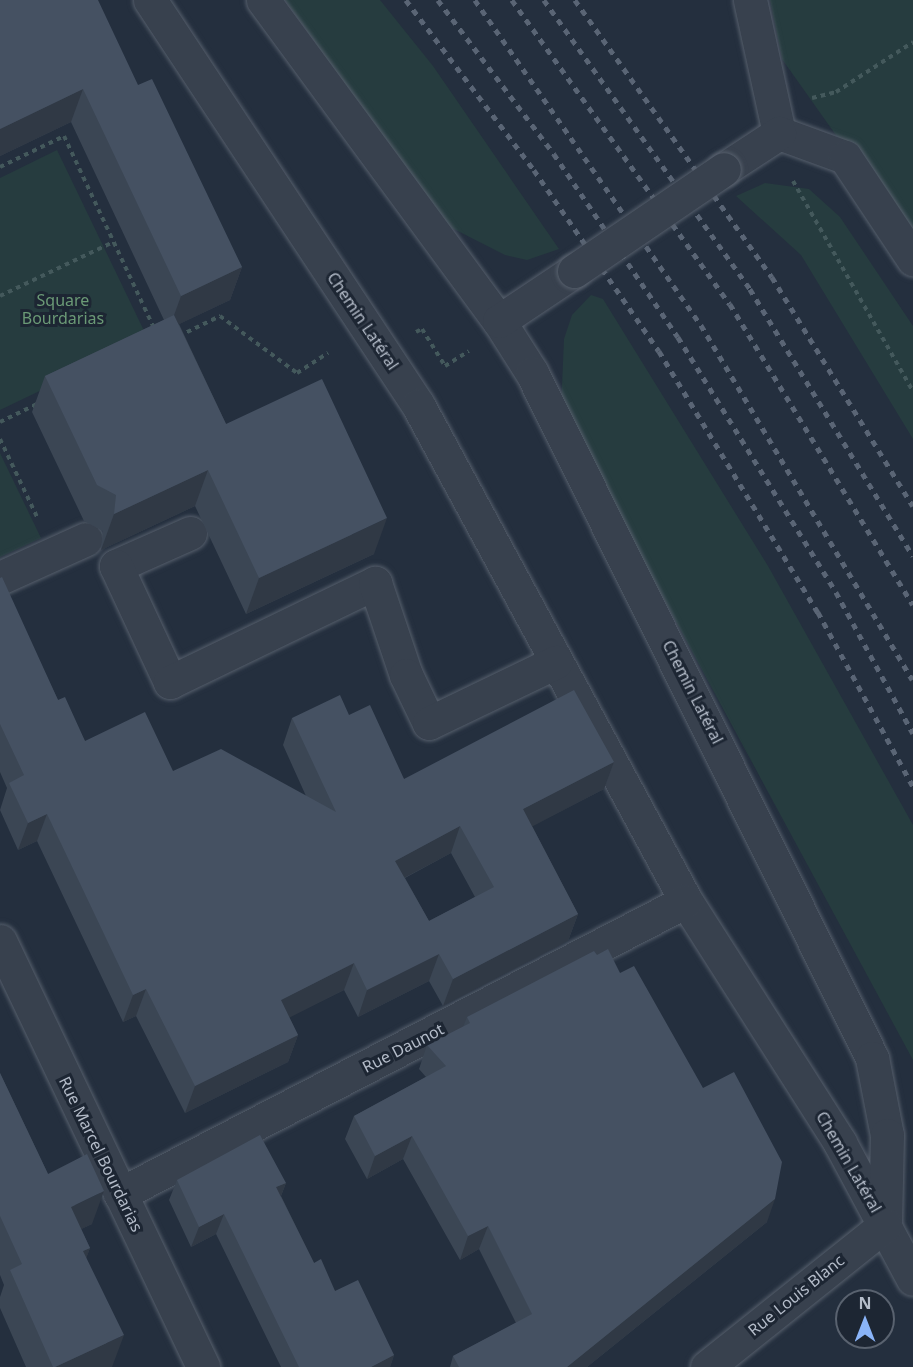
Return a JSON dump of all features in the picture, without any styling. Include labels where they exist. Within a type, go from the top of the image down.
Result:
[{"type":"street","name":"Chemin Latéral","points":[[150,0],[418,405],[686,902],[829,1125],[885,1225]]},
{"type":"street","name":"Chemin Latéral","points":[[263,0],[500,321],[537,384],[754,812],[872,1058],[887,1135],[885,1225]]},
{"type":"street","points":[[750,0],[779,133]]},
{"type":"street","points":[[500,321],[779,133]]},
{"type":"street","points":[[779,133],[845,157],[913,259]]},
{"type":"street","points":[[190,533],[116,566],[170,682],[375,583],[395,631],[406,675],[429,723],[556,662]]},
{"type":"street","points":[[0,578],[86,539]]},
{"type":"street","name":"Rue Daunot","points":[[120,1194],[686,902]]},
{"type":"street","name":"Rue Marcel Bourdarias","points":[[0,941],[203,1367]]},
{"type":"street","points":[[885,1225],[913,1279]]},
{"type":"street","name":"Rue Louis Blanc","points":[[707,1367],[885,1225]]},
{"type":"path","points":[[808,100],[836,92],[913,42]]},
{"type":"path","points":[[0,167],[64,136],[154,329]]},
{"type":"path","points":[[792,180],[797,197],[913,391]]},
{"type":"path","points":[[0,296],[113,242]]},
{"type":"path","points":[[168,342],[220,316],[297,373],[328,353]]},
{"type":"path","points":[[423,332],[445,366],[469,351]]},
{"type":"path","points":[[0,422],[42,402]]},
{"type":"path","points":[[0,439],[54,554]]},
{"type":"green space","points":[[285,0],[380,0],[433,66],[559,249],[527,260],[505,255],[444,224]]},
{"type":"green space","points":[[770,0],[913,0],[913,244],[782,59]]},
{"type":"green space","name":"Square Bourdarias","points":[[57,150],[148,339],[0,410],[0,178]]},
{"type":"green space","points":[[765,183],[809,189],[840,217],[913,326],[913,439],[801,255],[736,196]]},
{"type":"green space","points":[[591,295],[603,299],[768,566],[913,825],[913,1060],[561,409],[564,339],[572,315]]},
{"type":"green space","points":[[0,453],[41,538],[0,557]]},
{"type":"building","points":[[0,0],[98,0],[138,85],[152,79],[242,267],[181,296],[83,89],[0,129]]},
{"type":"building","points":[[174,315],[226,424],[322,379],[387,518],[259,578],[208,470],[114,514],[116,495],[97,485],[45,376]]},
{"type":"building","points":[[2,577],[58,700],[65,697],[85,741],[145,712],[173,771],[221,749],[336,812],[292,718],[340,695],[349,715],[370,705],[404,779],[574,690],[614,762],[523,809],[578,914],[453,979],[439,954],[367,990],[354,963],[281,1000],[298,1035],[195,1086],[146,989],[133,995],[47,814],[28,823],[9,783],[24,775],[0,724],[0,578]],"holes":[[[460,826],[494,887],[429,921],[395,861]]]},
{"type":"building","points":[[608,949],[620,973],[634,966],[703,1088],[734,1072],[782,1162],[775,1199],[567,1367],[459,1367],[453,1356],[532,1314],[488,1226],[468,1236],[412,1136],[375,1156],[354,1116],[446,1066],[427,1045],[470,1023],[467,1017],[594,951],[597,955]]},
{"type":"building","points":[[0,1073],[48,1174],[87,1154],[104,1191],[71,1207],[90,1248],[83,1251],[124,1335],[55,1367],[53,1367],[10,1270],[22,1264],[0,1216]]},
{"type":"building","points":[[260,1135],[286,1183],[276,1187],[314,1263],[321,1259],[335,1291],[358,1280],[394,1355],[371,1367],[299,1367],[224,1214],[199,1227],[177,1180]]},
{"type":"railway","points":[[406,0],[534,170],[659,351],[818,612],[913,786]]},
{"type":"railway","points":[[438,0],[554,154],[678,337],[836,592],[913,733]]},
{"type":"railway","points":[[475,0],[701,325],[913,680]]},
{"type":"railway","points":[[512,0],[730,304],[913,605]]},
{"type":"railway","points":[[544,0],[750,289],[913,556]]},
{"type":"railway","points":[[575,0],[772,277],[913,506]]}]
